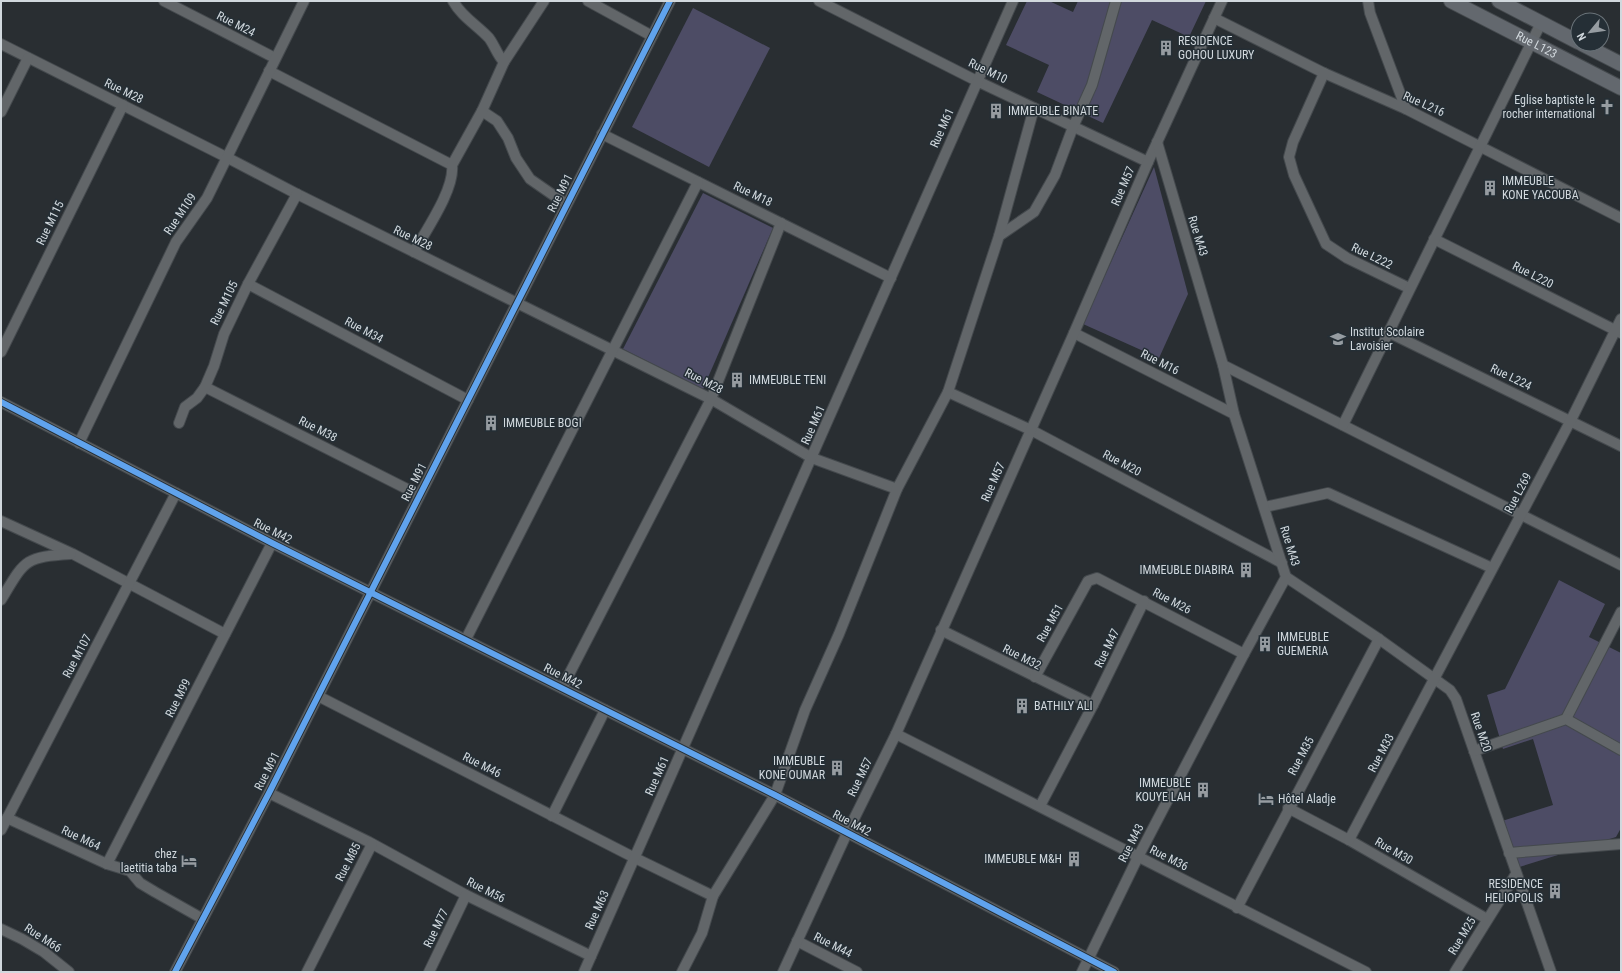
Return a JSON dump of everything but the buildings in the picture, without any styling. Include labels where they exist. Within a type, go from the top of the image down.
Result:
[{"type":"main road","name":"Rue L123","points":[[1451,1],[1621,88]]},
{"type":"main road","points":[[1499,1],[1570,38]]},
{"type":"main road","points":[[1598,52],[1621,64]]},
{"type":"street","name":"Rue M24","points":[[164,1],[178,4],[275,58]]},
{"type":"street","name":"Rue M109","points":[[79,443],[176,242],[207,198],[304,1]]},
{"type":"street","points":[[453,1],[458,9],[489,39],[497,55],[504,62]]},
{"type":"street","points":[[414,252],[450,186],[453,173],[452,165],[482,111],[504,62],[544,1]]},
{"type":"street","points":[[588,1],[652,36]]},
{"type":"street","name":"Rue M91","points":[[175,972],[269,793],[670,1]]},
{"type":"street","name":"Rue M10","points":[[819,1],[977,81],[1148,162]]},
{"type":"street","name":"Rue M61","points":[[635,858],[1013,1]]},
{"type":"street","points":[[999,236],[1034,212],[1055,175],[1073,127],[1092,85],[1116,1]]},
{"type":"street","name":"Rue M57","points":[[783,972],[847,833],[896,734],[1074,333],[1148,162],[1222,1]]},
{"type":"street","points":[[1368,1],[1370,13],[1406,109]]},
{"type":"street","name":"Rue L216","points":[[1214,18],[1324,73],[1406,109],[1621,218]]},
{"type":"street","points":[[1343,425],[1409,288],[1541,23]]},
{"type":"street","name":"Rue M28","points":[[1,44],[297,194],[710,399],[812,458],[897,489]]},
{"type":"street","points":[[1,112],[28,58]]},
{"type":"street","points":[[269,71],[452,165]]},
{"type":"street","name":"Rue L222","points":[[1324,73],[1293,142],[1289,157],[1294,175],[1326,244],[1347,258],[1409,288]]},
{"type":"street","name":"Rue M115","points":[[1,352],[123,105]]},
{"type":"street","points":[[682,972],[702,933],[712,896],[775,795],[805,710],[839,634],[897,489],[948,392],[999,236],[1034,108]]},
{"type":"street","points":[[482,111],[497,121],[508,138],[516,158],[530,179],[566,204]]},
{"type":"street","name":"Rue M18","points":[[602,134],[891,278]]},
{"type":"street","name":"Rue M43","points":[[1082,972],[1138,857],[1244,654],[1286,578],[1265,507],[1234,414],[1224,365],[1157,142]]},
{"type":"street","points":[[466,639],[698,182]]},
{"type":"street","name":"Rue M105","points":[[179,423],[185,406],[197,398],[205,387],[214,366],[224,334],[248,284],[297,194]]},
{"type":"street","points":[[562,688],[710,399],[781,223]]},
{"type":"street","name":"Rue L220","points":[[1434,239],[1618,332]]},
{"type":"street","name":"Rue M34","points":[[248,284],[468,400]]},
{"type":"street","name":"Rue L269","points":[[1435,678],[1618,332],[1621,319]]},
{"type":"street","name":"Rue L224","points":[[1388,332],[1571,420],[1621,446]]},
{"type":"street","name":"Rue M16","points":[[1074,333],[1234,414]]},
{"type":"street","points":[[1224,365],[1621,565]]},
{"type":"street","name":"Rue M38","points":[[205,387],[419,495]]},
{"type":"street","name":"Rue M20","points":[[948,392],[1031,430],[1282,563]]},
{"type":"street","name":"Rue M42","points":[[1,402],[162,484],[176,493],[272,543],[371,591],[775,795],[1088,960],[1114,972]]},
{"type":"street","name":"Rue M107","points":[[1,830],[176,493]]},
{"type":"street","points":[[1265,507],[1328,494],[1492,568]]},
{"type":"street","points":[[1,521],[73,554],[226,634]]},
{"type":"street","name":"Rue M99","points":[[107,864],[272,543]]},
{"type":"street","points":[[1,600],[20,569],[27,562],[45,556],[73,554]]},
{"type":"street","name":"Rue M26","points":[[1088,581],[1097,578],[1244,654]]},
{"type":"street","name":"Rue M20","points":[[1286,578],[1379,639],[1448,687],[1456,699],[1551,972]]},
{"type":"street","name":"Rue M51","points":[[1035,678],[1088,581]]},
{"type":"street","name":"Rue M47","points":[[1040,806],[1093,705],[1144,601]]},
{"type":"street","points":[[1474,750],[1566,720],[1621,612]]},
{"type":"street","name":"Rue M32","points":[[941,630],[1035,678],[1093,705]]},
{"type":"street","name":"Rue M35","points":[[1237,908],[1288,808],[1379,639]]},
{"type":"street","name":"Rue M33","points":[[1349,840],[1435,678]]},
{"type":"street","name":"Rue M46","points":[[318,696],[712,896]]},
{"type":"street","points":[[552,816],[605,710]]},
{"type":"street","points":[[1566,720],[1621,750]]},
{"type":"street","name":"Rue M36","points":[[896,734],[1366,972]]},
{"type":"street","name":"Rue M85","points":[[269,793],[372,844],[307,972]]},
{"type":"street","name":"Rue M30","points":[[1288,808],[1349,840],[1487,919]]},
{"type":"street","name":"Rue M64","points":[[7,818],[107,864],[130,871],[140,883],[203,919]]},
{"type":"street","name":"Rue M56","points":[[372,844],[466,895],[591,956]]},
{"type":"street","points":[[1510,853],[1621,844]]},
{"type":"street","name":"Rue M63","points":[[584,972],[635,858]]},
{"type":"street","name":"Rue M25","points":[[1456,972],[1487,919],[1516,874]]},
{"type":"street","name":"Rue M77","points":[[429,972],[466,895]]},
{"type":"street","name":"Rue M66","points":[[1,929],[44,952],[68,972]]},
{"type":"street","name":"Rue M44","points":[[797,941],[857,972]]},
{"type":"shaded area","points":[[1027,1],[1049,1],[1073,12],[1078,1],[1206,1],[1189,37],[1152,20],[1103,123],[1037,92],[1049,65],[1006,45]]},
{"type":"shaded area","points":[[693,8],[770,48],[709,167],[632,127]]},
{"type":"shaded area","points":[[1154,167],[1188,294],[1159,358],[1083,324]]},
{"type":"shaded area","points":[[703,193],[773,228],[703,389],[623,349]]},
{"type":"shaded area","points":[[1559,580],[1605,604],[1589,637],[1621,653],[1621,828],[1616,837],[1516,868],[1502,821],[1553,805],[1533,739],[1503,749],[1487,695],[1505,689]]},
{"type":"cycle path","points":[[175,972],[269,793],[670,1]]},
{"type":"cycle path","points":[[1,402],[272,543],[775,795],[1114,972]]},
{"type":"place","name":"RESIDENCE GOHOU LUXURY","points":[[1166,48]]},
{"type":"place","name":"Eglise baptiste le rocher international","points":[[1607,107]]},
{"type":"place","name":"IMMEUBLE BINATE","points":[[996,111]]},
{"type":"place","name":"IMMEUBLE KONE YACOUBA","points":[[1490,188]]},
{"type":"place","name":"Institut Scolaire Lavoisier","points":[[1338,339]]},
{"type":"place","name":"IMMEUBLE TENI","points":[[737,380]]},
{"type":"place","name":"IMMEUBLE BOGI","points":[[491,423]]},
{"type":"place","name":"IMMEUBLE DIABIRA","points":[[1246,570]]},
{"type":"place","name":"IMMEUBLE GUEMERIA","points":[[1265,644]]},
{"type":"place","name":"BATHILY ALI","points":[[1022,706]]},
{"type":"place","name":"IMMEUBLE KONE OUMAR","points":[[837,768]]},
{"type":"place","name":"IMMEUBLE KOUYE LAH","points":[[1203,790]]},
{"type":"place","name":"Hôtel Aladje","points":[[1266,799]]},
{"type":"place","name":"IMMEUBLE M&H","points":[[1074,859]]},
{"type":"place","name":"chez laetitia taba","points":[[189,861]]},
{"type":"place","name":"RESIDENCE HELIOPOLIS","points":[[1555,891]]}]
